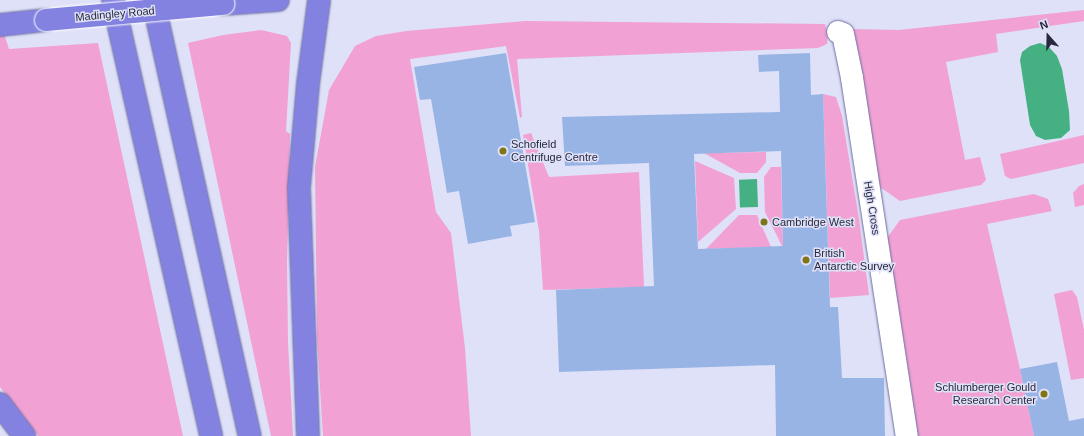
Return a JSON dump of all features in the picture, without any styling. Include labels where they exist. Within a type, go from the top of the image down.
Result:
[{"type":"highway","points":[[113,0],[211,436]]},
{"type":"highway","points":[[152,0],[250,436]]},
{"type":"highway","name":"Madingley Road","points":[[0,25],[278,0]]},
{"type":"highway","points":[[308,436],[299,187],[308,84],[319,0]]},
{"type":"highway","points":[[0,404],[24,436]]},
{"type":"street","name":"High Cross","points":[[838,32],[843,34],[852,78],[907,436]]},
{"type":"shaded area","points":[[1084,10],[1084,21],[996,34],[998,52],[946,62],[965,160],[980,157],[986,180],[981,185],[900,201],[877,185],[852,29],[899,30]]},
{"type":"shaded area","points":[[525,21],[825,24],[828,35],[827,44],[818,48],[517,59],[522,117],[520,118],[506,46],[410,59],[436,212],[451,233],[465,348],[471,436],[323,436],[317,338],[315,167],[329,90],[355,46],[376,36],[406,31]]},
{"type":"shaded area","points":[[261,30],[287,36],[291,43],[286,131],[290,134],[287,262],[288,342],[293,436],[271,436],[188,43],[223,35]]},
{"type":"shaded area","points":[[4,34],[9,49],[98,43],[183,436],[38,436],[0,387],[0,35]]},
{"type":"shaded area","points":[[1040,43],[1049,47],[1057,56],[1062,69],[1069,111],[1070,130],[1061,138],[1045,140],[1036,136],[1030,125],[1020,60],[1022,52],[1030,46]]},
{"type":"shaded area","points":[[823,94],[836,97],[842,116],[859,219],[869,295],[830,298]]},
{"type":"shaded area","points":[[531,133],[549,177],[639,172],[644,287],[543,290],[539,231],[523,135]]},
{"type":"shaded area","points":[[1084,135],[1084,163],[1011,179],[1005,176],[1000,154]]},
{"type":"shaded area","points":[[766,152],[766,162],[757,173],[740,173],[704,153]]},
{"type":"shaded area","points":[[695,161],[734,178],[736,209],[698,242]]},
{"type":"shaded area","points":[[771,167],[781,167],[783,248],[765,212],[764,177]]},
{"type":"shaded area","points":[[757,179],[758,207],[740,208],[739,180]]},
{"type":"shaded area","points":[[1084,184],[1084,205],[1075,207],[1073,193],[1079,186]]},
{"type":"shaded area","points":[[1034,194],[1048,199],[1052,211],[987,224],[1034,436],[915,436],[887,238],[900,220]]},
{"type":"shaded area","points":[[739,215],[757,215],[771,247],[706,249]]},
{"type":"shaded area","points":[[1072,290],[1077,297],[1084,330],[1084,378],[1071,380],[1054,294]]},
{"type":"building","name":"Schofield Centrifuge Centre","points":[[506,53],[535,222],[510,226],[512,236],[468,244],[459,191],[447,193],[431,99],[420,100],[414,67]]},
{"type":"building","name":"British Antarctic Survey","points":[[810,53],[811,95],[823,94],[830,307],[838,307],[842,378],[884,378],[885,436],[776,436],[775,365],[559,372],[556,290],[654,286],[649,163],[565,166],[562,117],[780,112],[779,71],[759,72],[758,55]],"holes":[[[781,151],[783,246],[698,249],[694,154]]]},
{"type":"building","name":"Schlumberger Gould Research Center","points":[[1057,362],[1069,421],[1084,418],[1084,436],[1034,436],[1020,369]]},
{"type":"place","name":"Schofield Centrifuge Centre","points":[[503,151]]},
{"type":"place","name":"Cambridge West","points":[[764,222]]},
{"type":"place","name":"British Antarctic Survey","points":[[806,260]]},
{"type":"place","name":"Schlumberger Gould Research Center","points":[[1044,394]]}]
